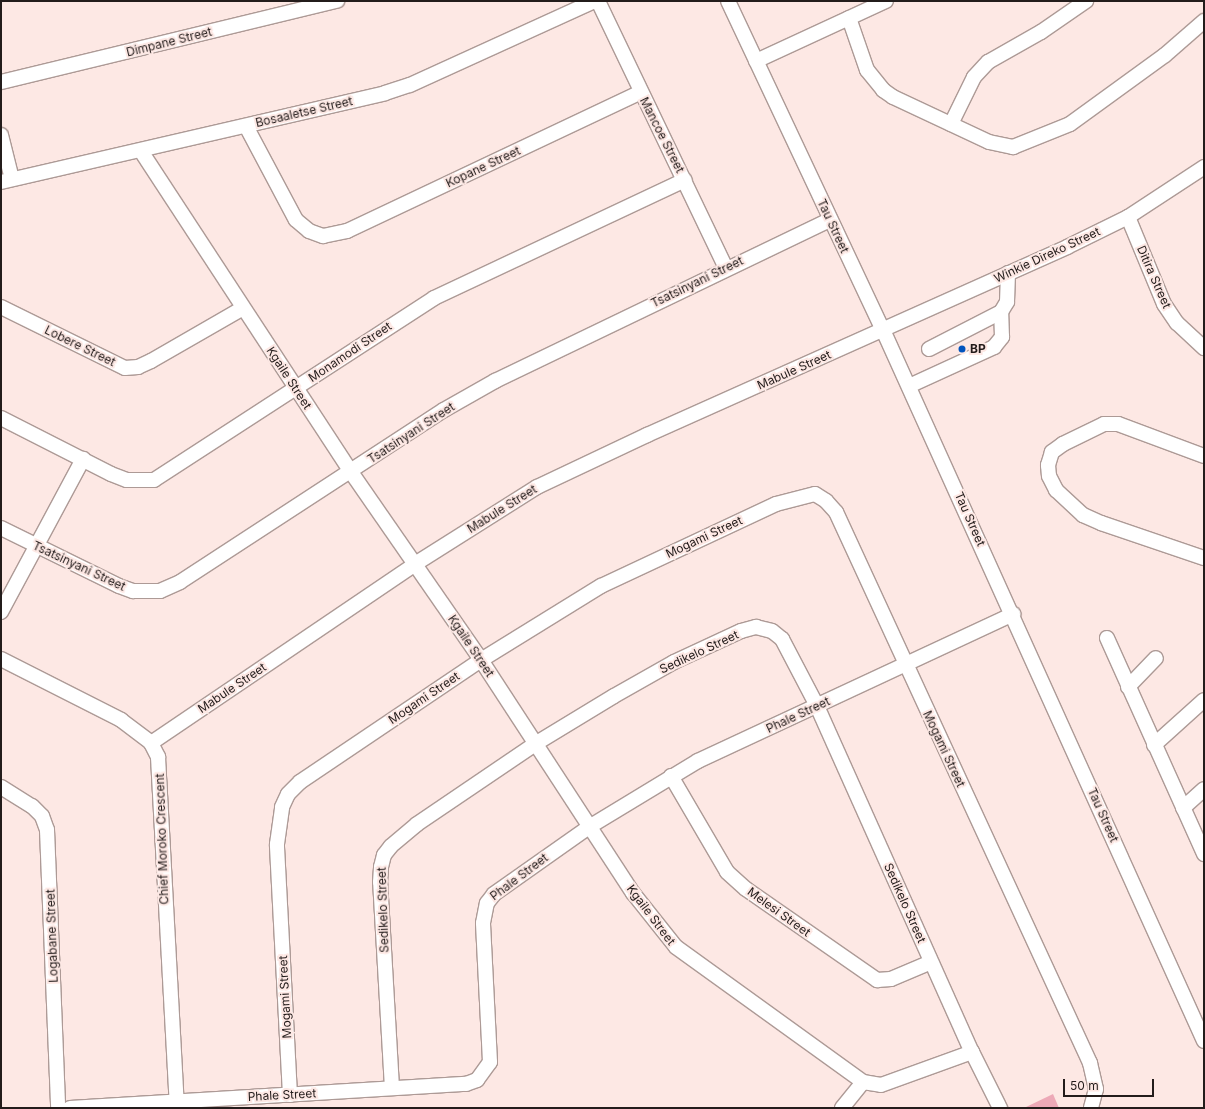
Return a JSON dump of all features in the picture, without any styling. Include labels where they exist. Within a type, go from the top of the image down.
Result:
[{"type":"street","name":"Dimpane Street","points":[[1,82],[337,1]]},
{"type":"street","name":"Bosaaletse Street","points":[[6,180],[141,151],[362,99],[410,85],[594,1]]},
{"type":"street","name":"Mancoe Street","points":[[598,1],[726,268]]},
{"type":"street","name":"Tau Street","points":[[728,1],[909,386],[1204,1041]]},
{"type":"street","points":[[756,61],[886,1]]},
{"type":"street","points":[[951,124],[974,77],[988,62],[1041,32],[1086,1]]},
{"type":"street","points":[[849,18],[873,80],[893,97],[1002,146],[1022,145],[1070,124],[1170,50],[1204,21]]},
{"type":"street","name":"Kopane Street","points":[[246,126],[296,220],[309,231],[323,236],[347,231],[641,92]]},
{"type":"street","points":[[1,135],[6,180]]},
{"type":"street","name":"Kgaile Street","points":[[141,151],[351,472],[481,660],[589,827],[657,926],[676,948],[863,1082]]},
{"type":"street","name":"Winkie Direko Street","points":[[883,330],[1128,217],[1204,167]]},
{"type":"street","name":"Monamodi Street","points":[[1,418],[127,480],[154,480],[434,298],[685,180]]},
{"type":"street","name":"Ditira Street","points":[[1128,217],[1164,304],[1177,323],[1204,348]]},
{"type":"street","name":"Tsatsinyani Street","points":[[1,528],[119,586],[133,591],[160,591],[180,582],[444,410],[495,381],[726,268],[830,220]]},
{"type":"street","points":[[929,349],[1001,312],[1007,302],[1008,273]]},
{"type":"street","name":"Lobere Street","points":[[1,307],[125,368],[138,367],[151,361],[243,308]]},
{"type":"street","points":[[909,386],[994,347],[1002,337],[1001,312]]},
{"type":"street","name":"Mabule Street","points":[[151,743],[415,564],[537,487],[647,435],[883,330]]},
{"type":"street","points":[[1204,456],[1118,424],[1104,424],[1063,444],[1052,452],[1048,465],[1049,476],[1056,490],[1083,515],[1101,523],[1204,558]]},
{"type":"street","points":[[1,612],[83,459]]},
{"type":"street","name":"Mogami Street","points":[[290,1095],[277,844],[282,807],[288,794],[300,782],[481,660],[548,618],[643,564],[776,504],[815,494],[826,501],[836,512],[1090,1063],[1096,1089],[1093,1105]]},
{"type":"street","name":"Phale Street","points":[[70,1108],[177,1105],[290,1095],[466,1084],[477,1080],[485,1072],[490,1062],[483,923],[487,902],[518,876],[589,827],[698,761],[1013,614]]},
{"type":"street","name":"Sedikelo Street","points":[[392,1088],[380,882],[384,855],[398,838],[417,824],[535,744],[674,662],[741,631],[756,627],[769,629],[782,639],[817,706],[931,962],[972,1052],[1000,1108]]},
{"type":"street","points":[[1107,638],[1204,854]]},
{"type":"street","points":[[1128,687],[1156,658]]},
{"type":"street","points":[[1,659],[121,720],[151,743]]},
{"type":"street","points":[[1154,745],[1204,700]]},
{"type":"street","name":"Chief Moroko Crescent","points":[[151,743],[158,757],[160,776],[165,911],[177,1105]]},
{"type":"street","name":"Melesi Street","points":[[672,776],[727,872],[771,906],[877,980],[891,980],[931,962]]},
{"type":"street","name":"Logabane Street","points":[[1,787],[32,806],[42,816],[47,830],[58,1108]]},
{"type":"street","points":[[1183,808],[1204,789]]},
{"type":"street","points":[[842,1108],[863,1082],[882,1085],[972,1052]]},
{"type":"building","points":[[1053,1094],[1059,1108],[1024,1108]]},
{"type":"place","name":"BP","points":[[962,349]]}]
